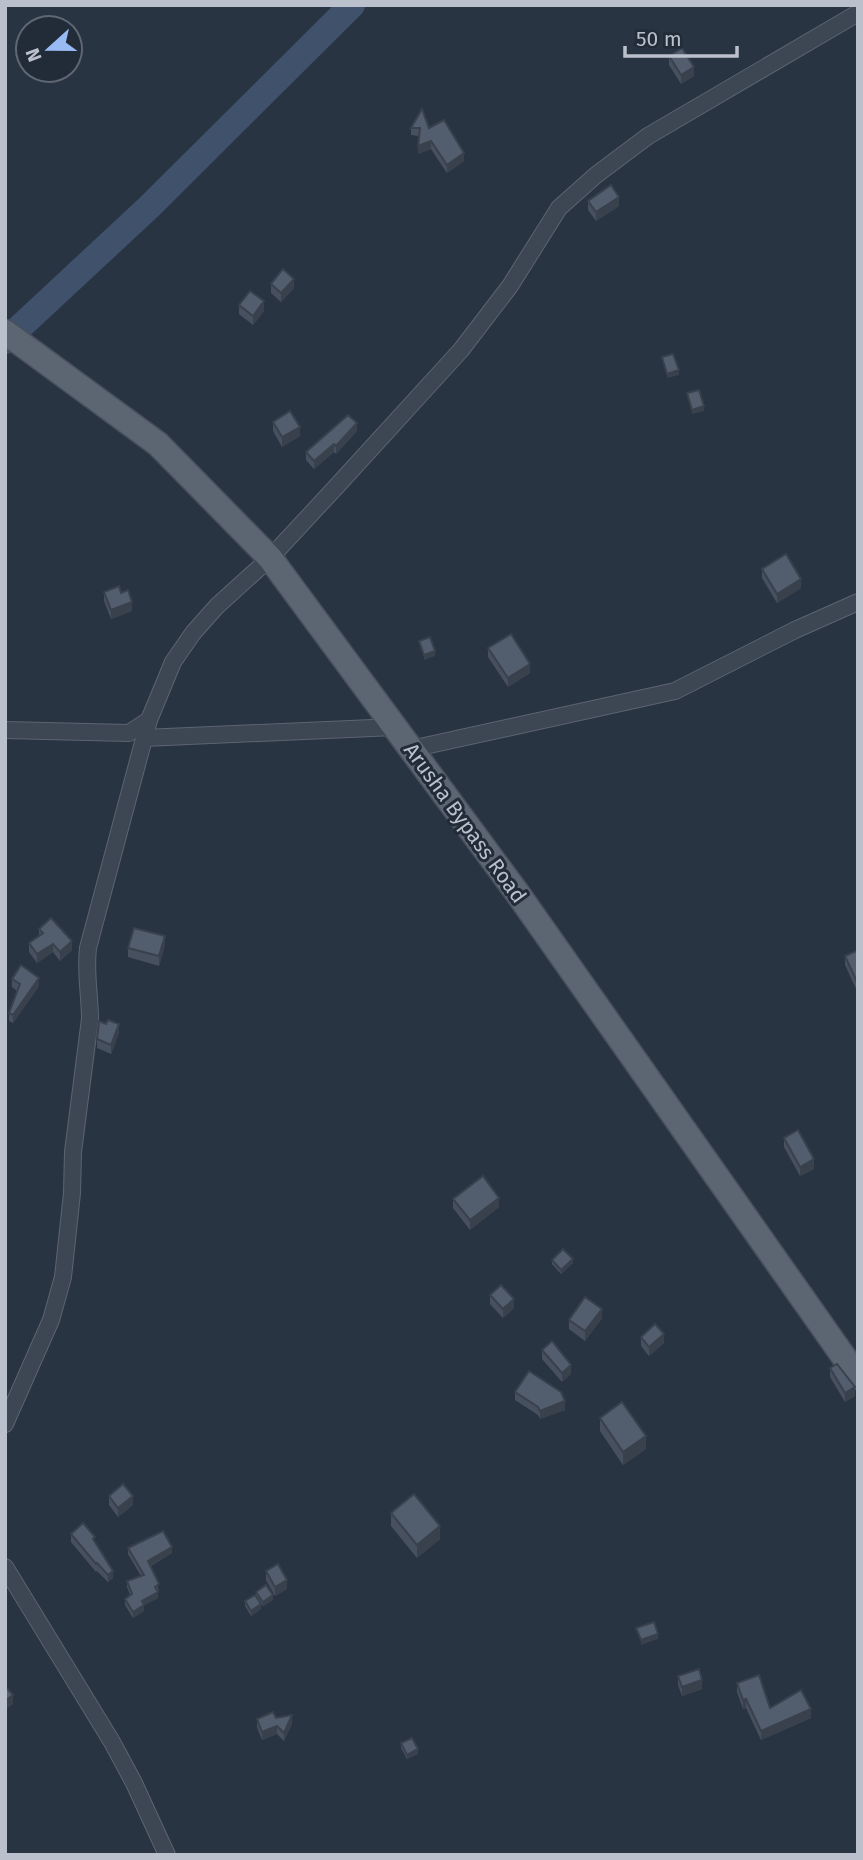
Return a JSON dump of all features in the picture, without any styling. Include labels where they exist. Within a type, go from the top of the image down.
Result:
[{"type":"main road","name":"Arusha Bypass Road","points":[[5,332],[158,444],[270,558],[518,894],[858,1377]]},
{"type":"street","points":[[5,1424],[51,1320],[63,1277],[72,1193],[73,1152],[90,1019],[87,957],[111,856],[149,720],[173,662],[217,606],[270,558],[401,417],[487,318],[559,208],[648,135],[858,13]]},
{"type":"street","points":[[411,749],[675,691],[795,630],[858,602]]},
{"type":"street","points":[[5,730],[129,733],[149,720]]},
{"type":"street","points":[[144,738],[395,727]]},
{"type":"street","points":[[5,1567],[112,1742],[167,1855]]},
{"type":"building","points":[[682,48],[694,67],[681,75],[669,56]]},
{"type":"building","points":[[422,109],[429,128],[444,120],[464,153],[447,165],[431,141],[418,146],[420,128],[411,128]]},
{"type":"building","points":[[611,185],[619,197],[596,212],[588,201]]},
{"type":"building","points":[[283,269],[294,279],[281,293],[271,284]]},
{"type":"building","points":[[250,291],[264,301],[253,316],[239,305]]},
{"type":"building","points":[[673,354],[679,370],[667,374],[662,357]]},
{"type":"building","points":[[699,390],[704,406],[692,410],[687,393]]},
{"type":"building","points":[[290,411],[300,427],[282,437],[273,422]]},
{"type":"building","points":[[348,415],[357,423],[336,446],[334,444],[314,461],[306,452]]},
{"type":"building","points":[[786,554],[801,579],[777,594],[762,569]]},
{"type":"building","points":[[119,586],[121,593],[128,590],[132,602],[111,610],[104,592]]},
{"type":"building","points":[[511,634],[530,664],[508,678],[488,648]]},
{"type":"building","points":[[430,637],[435,651],[424,655],[419,641]]},
{"type":"building","points":[[51,918],[72,941],[60,952],[53,944],[37,954],[29,943],[43,933],[39,929]]},
{"type":"building","points":[[134,928],[165,936],[159,956],[128,948]]},
{"type":"building","points":[[858,950],[858,984],[845,956]]},
{"type":"building","points":[[21,965],[39,978],[13,1015],[9,1013],[20,984],[12,979]]},
{"type":"building","points":[[108,1020],[119,1024],[111,1045],[97,1039],[99,1021],[106,1024]]},
{"type":"building","points":[[798,1130],[814,1159],[800,1167],[784,1138]]},
{"type":"building","points":[[483,1176],[499,1198],[470,1220],[453,1199]]},
{"type":"building","points":[[563,1249],[573,1259],[561,1270],[552,1260]]},
{"type":"building","points":[[501,1285],[514,1299],[503,1309],[490,1295]]},
{"type":"building","points":[[585,1297],[602,1309],[585,1331],[569,1320]]},
{"type":"building","points":[[655,1324],[664,1334],[649,1347],[641,1337]]},
{"type":"building","points":[[552,1341],[571,1365],[562,1373],[542,1350]]},
{"type":"building","points":[[837,1364],[855,1387],[845,1393],[830,1368]]},
{"type":"building","points":[[529,1371],[561,1392],[565,1401],[540,1411],[515,1392]]},
{"type":"building","points":[[622,1402],[646,1436],[623,1452],[600,1418]]},
{"type":"building","points":[[123,1484],[133,1496],[118,1508],[109,1496]]},
{"type":"building","points":[[414,1494],[440,1526],[417,1545],[391,1513]]},
{"type":"building","points":[[83,1523],[95,1537],[93,1539],[113,1571],[108,1575],[71,1534]]},
{"type":"building","points":[[163,1531],[172,1547],[148,1561],[159,1584],[155,1587],[158,1592],[142,1601],[144,1605],[133,1612],[125,1599],[132,1594],[127,1581],[144,1575],[128,1548]]},
{"type":"building","points":[[278,1564],[287,1580],[275,1587],[266,1571]]},
{"type":"building","points":[[266,1585],[273,1595],[263,1602],[256,1592]]},
{"type":"building","points":[[255,1595],[261,1604],[251,1611],[245,1601]]},
{"type":"building","points":[[654,1622],[658,1634],[641,1640],[636,1628]]},
{"type":"building","points":[[699,1669],[702,1680],[682,1687],[678,1676]]},
{"type":"building","points":[[759,1675],[770,1708],[801,1690],[811,1709],[761,1731],[746,1699],[743,1700],[737,1683]]},
{"type":"building","points":[[5,1686],[13,1695],[5,1701]]},
{"type":"building","points":[[273,1712],[276,1718],[292,1715],[284,1733],[277,1726],[262,1732],[257,1719]]},
{"type":"building","points":[[412,1738],[418,1749],[407,1755],[401,1743]]},
{"type":"waterway","points":[[5,341],[149,207],[352,5]]}]
